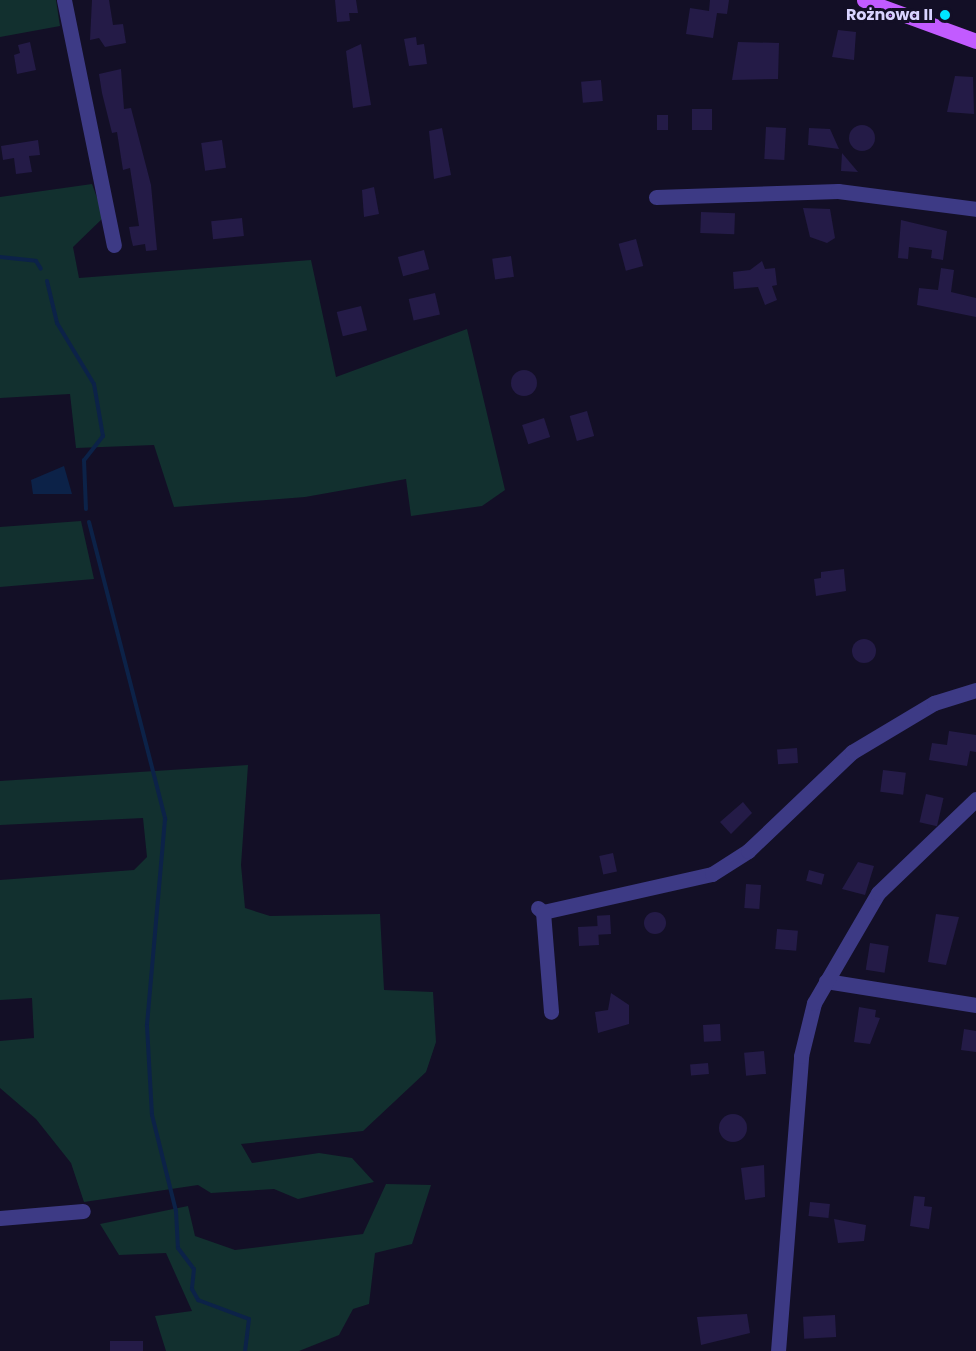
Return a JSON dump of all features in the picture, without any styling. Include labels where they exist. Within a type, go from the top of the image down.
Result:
[{"type":"main road","points":[[864,0],[976,41]]},
{"type":"street","points":[[64,0],[114,245]]},
{"type":"street","points":[[656,197],[838,191],[976,209]]},
{"type":"street","points":[[550,1012],[541,910],[712,874],[748,851],[852,752],[934,704],[976,690]]},
{"type":"street","points":[[778,1351],[801,1056],[825,981],[878,893],[976,799]]},
{"type":"street","points":[[825,981],[976,1005]]},
{"type":"street","points":[[0,1218],[83,1211]]},
{"type":"green space","points":[[0,0],[56,0],[60,26],[0,37]]},
{"type":"green space","points":[[92,184],[104,217],[73,247],[79,278],[311,260],[336,377],[467,329],[505,490],[482,506],[411,516],[406,479],[305,497],[174,507],[154,445],[76,448],[70,394],[0,398],[0,197]]},
{"type":"green space","points":[[81,521],[94,579],[0,587],[0,527]]},
{"type":"green space","points":[[248,765],[241,865],[245,908],[270,916],[380,914],[384,990],[433,992],[436,1042],[426,1072],[363,1131],[241,1144],[252,1163],[319,1153],[352,1158],[374,1182],[298,1199],[274,1189],[211,1193],[198,1185],[84,1202],[71,1163],[36,1119],[0,1088],[0,1041],[34,1038],[32,998],[0,1000],[0,880],[134,870],[147,857],[143,818],[0,825],[0,781]]},
{"type":"green space","points":[[386,1184],[431,1185],[412,1244],[375,1253],[369,1304],[353,1309],[339,1335],[299,1351],[166,1351],[155,1316],[192,1311],[166,1253],[119,1255],[100,1224],[188,1206],[195,1236],[235,1250],[363,1234]]},
{"type":"water","points":[[64,466],[72,494],[33,494],[31,480]]},
{"type":"building","points":[[92,0],[109,0],[113,25],[123,24],[126,43],[105,47],[99,38],[90,40]]},
{"type":"building","points":[[335,0],[356,0],[358,13],[349,13],[350,21],[337,22]]},
{"type":"building","points":[[710,0],[729,0],[727,14],[717,13],[713,38],[686,34],[690,8],[709,11]]},
{"type":"building","points":[[838,30],[856,32],[854,60],[832,57]]},
{"type":"building","points":[[416,37],[417,45],[424,44],[427,64],[409,66],[404,39]]},
{"type":"building","points":[[30,42],[36,70],[17,74],[14,55],[20,53],[18,45]]},
{"type":"building","points":[[738,42],[779,43],[778,79],[732,80]]},
{"type":"building","points":[[361,44],[371,105],[353,108],[346,51]]},
{"type":"building","points":[[121,69],[124,109],[131,108],[151,185],[157,250],[146,251],[145,244],[133,246],[129,227],[139,226],[130,168],[123,170],[117,132],[112,133],[102,93],[99,74]]},
{"type":"building","points":[[955,76],[973,77],[974,114],[947,112]]},
{"type":"building","points":[[601,80],[603,101],[583,103],[581,82]]},
{"type":"building","points":[[692,109],[712,109],[712,130],[692,130]]},
{"type":"building","points":[[657,115],[668,115],[668,130],[657,130]]},
{"type":"building","points":[[862,125],[871,129],[875,138],[871,147],[862,151],[853,147],[849,138],[853,129]]},
{"type":"building","points":[[766,127],[786,128],[784,160],[764,159]]},
{"type":"building","points":[[442,128],[451,175],[434,179],[429,131]]},
{"type":"building","points":[[809,128],[830,129],[839,149],[808,145]]},
{"type":"building","points":[[38,140],[40,155],[29,156],[32,172],[16,174],[14,158],[3,160],[1,146]]},
{"type":"building","points":[[222,140],[226,168],[205,171],[201,143]]},
{"type":"building","points":[[842,153],[858,172],[841,171]]},
{"type":"building","points":[[374,187],[379,214],[364,217],[362,190]]},
{"type":"building","points":[[803,208],[830,209],[835,238],[827,243],[810,237]]},
{"type":"building","points":[[701,212],[735,213],[734,234],[700,233]]},
{"type":"building","points":[[242,218],[244,236],[213,239],[211,221]]},
{"type":"building","points":[[901,220],[947,231],[943,260],[931,258],[932,250],[909,247],[908,259],[898,258]]},
{"type":"building","points":[[636,239],[643,266],[626,271],[619,244]]},
{"type":"building","points":[[424,250],[429,269],[403,276],[398,257]]},
{"type":"building","points":[[511,256],[514,277],[495,279],[492,259]]},
{"type":"building","points":[[762,261],[765,269],[775,268],[777,285],[772,286],[777,300],[765,305],[758,287],[734,289],[733,272],[750,270]]},
{"type":"building","points":[[941,268],[954,270],[951,292],[976,298],[976,317],[917,305],[919,288],[938,290]]},
{"type":"building","points":[[435,293],[440,314],[414,321],[409,299]]},
{"type":"building","points":[[361,306],[367,330],[343,336],[337,312]]},
{"type":"building","points":[[524,370],[533,374],[537,383],[533,392],[524,396],[515,392],[511,383],[515,374]]},
{"type":"building","points":[[587,411],[594,436],[577,441],[570,416]]},
{"type":"building","points":[[544,418],[550,437],[528,444],[522,425]]},
{"type":"building","points":[[844,569],[846,591],[816,596],[814,579],[821,578],[821,572]]},
{"type":"building","points":[[864,639],[869,640],[875,646],[875,656],[869,662],[864,663],[859,662],[853,656],[852,651],[853,646],[859,640]]},
{"type":"building","points":[[949,731],[976,735],[976,752],[970,751],[967,766],[929,760],[932,743],[947,745]]},
{"type":"building","points":[[797,748],[798,763],[778,764],[777,749]]},
{"type":"building","points":[[883,770],[906,773],[903,795],[880,792]]},
{"type":"building","points":[[926,794],[944,798],[937,826],[919,822]]},
{"type":"building","points":[[743,802],[752,813],[731,834],[720,822]]},
{"type":"building","points":[[613,853],[617,872],[603,874],[599,856]]},
{"type":"building","points":[[858,862],[874,866],[865,895],[842,889]]},
{"type":"building","points":[[809,870],[824,874],[822,885],[806,881]]},
{"type":"building","points":[[746,884],[761,885],[759,909],[744,908]]},
{"type":"building","points":[[655,912],[663,915],[666,923],[663,931],[655,934],[647,931],[644,923],[647,915]]},
{"type":"building","points":[[936,914],[959,917],[946,965],[928,962]]},
{"type":"building","points":[[610,915],[611,934],[598,935],[597,916]]},
{"type":"building","points":[[598,926],[599,945],[579,946],[578,927]]},
{"type":"building","points":[[777,929],[798,931],[796,951],[775,949]]},
{"type":"building","points":[[870,943],[889,946],[885,973],[866,970]]},
{"type":"building","points":[[611,993],[629,1005],[629,1024],[598,1033],[595,1012],[608,1010]]},
{"type":"building","points":[[859,1007],[876,1010],[875,1017],[880,1018],[870,1044],[854,1042]]},
{"type":"building","points":[[720,1024],[721,1041],[704,1042],[703,1025]]},
{"type":"building","points":[[964,1029],[976,1031],[976,1052],[961,1050]]},
{"type":"building","points":[[764,1051],[766,1074],[746,1076],[744,1053]]},
{"type":"building","points":[[708,1063],[709,1074],[691,1076],[690,1065]]},
{"type":"building","points":[[733,1114],[743,1118],[747,1128],[743,1138],[733,1142],[723,1138],[719,1128],[723,1118]]},
{"type":"building","points":[[764,1165],[765,1197],[745,1200],[741,1168]]},
{"type":"building","points":[[914,1196],[925,1197],[924,1206],[932,1207],[929,1229],[910,1226]]},
{"type":"building","points":[[810,1202],[830,1204],[828,1218],[809,1216]]},
{"type":"building","points":[[834,1219],[866,1225],[864,1241],[838,1243]]},
{"type":"building","points":[[747,1314],[750,1333],[701,1345],[697,1317]]},
{"type":"building","points":[[835,1315],[836,1337],[804,1339],[803,1317]]},
{"type":"building","points":[[110,1341],[143,1341],[143,1351],[110,1351]]},
{"type":"waterway","points":[[0,257],[36,261],[41,269]]},
{"type":"waterway","points":[[47,281],[57,323],[94,384],[103,436],[84,460],[86,509]]},
{"type":"waterway","points":[[89,522],[165,819],[147,1026],[152,1115],[176,1211],[178,1248],[194,1269],[192,1289],[198,1300],[249,1319],[245,1351]]},
{"type":"place","name":"Rożnowa II","points":[[945,15]]}]
